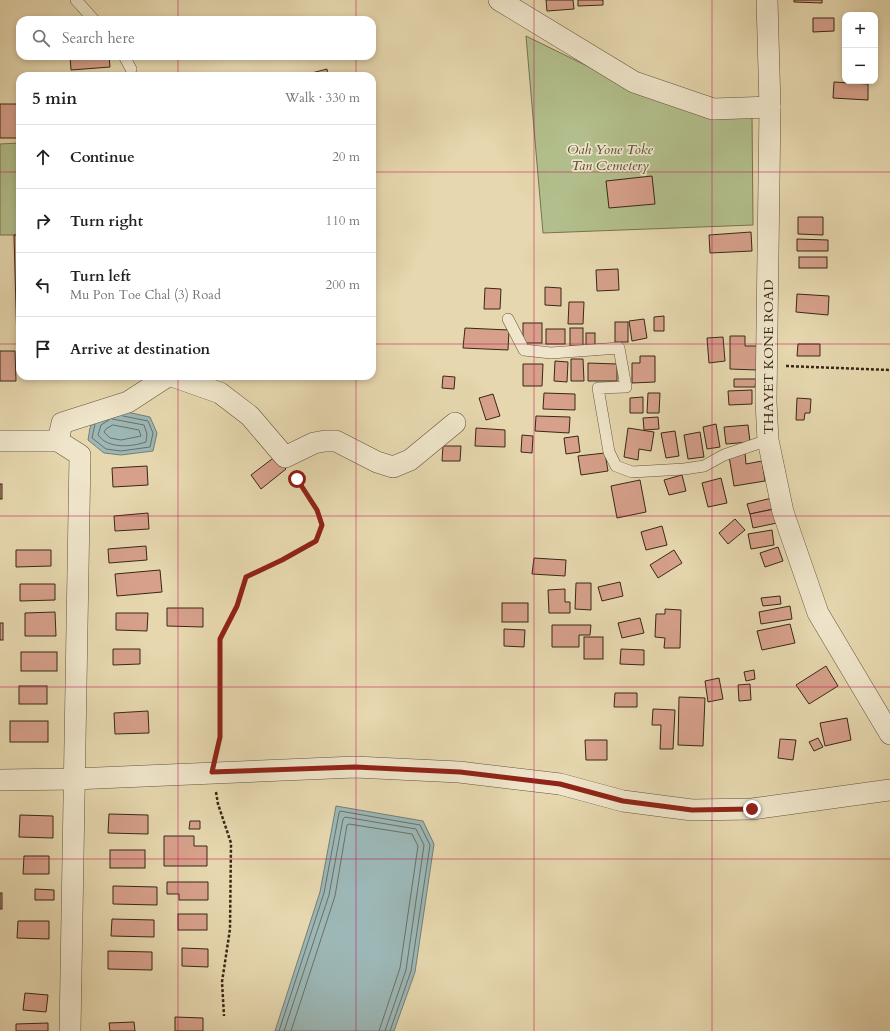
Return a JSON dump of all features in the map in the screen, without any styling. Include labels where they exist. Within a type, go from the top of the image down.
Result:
[{"type":"street","points":[[499,0],[634,82],[713,109],[770,107]]},
{"type":"street","name":"THAYET KONE ROAD","points":[[767,0],[770,107],[768,365],[766,402],[768,440],[783,512],[818,613],[890,734]]},
{"type":"street","points":[[58,441],[62,423],[128,402],[162,380]]},
{"type":"street","points":[[183,380],[220,393],[250,416],[285,457],[314,443],[336,441],[377,462],[393,467],[410,460],[455,423]]},
{"type":"street","points":[[0,440],[58,441],[80,455],[70,1031]]},
{"type":"street","points":[[0,780],[74,779],[355,767],[460,772],[560,784],[623,801],[692,810],[752,809],[890,790]]},
{"type":"lane","points":[[76,0],[90,16]]},
{"type":"lane","points":[[126,60],[132,69]]},
{"type":"lane","points":[[508,318],[524,350],[551,352],[619,348],[626,387],[598,388],[609,452],[616,466],[632,472],[684,469],[704,466],[724,455],[768,440]]},
{"type":"path","points":[[768,365],[890,370]]},
{"type":"path","points":[[224,1016],[222,982],[230,929],[230,842],[218,804],[212,772],[220,737],[220,639],[237,606],[246,577],[282,560],[316,541],[322,525],[317,510],[285,457]]},
{"type":"green space","name":"Oah Yone Toke Tan Cemetery","points":[[526,36],[628,86],[752,114],[753,225],[543,233]]},
{"type":"green space","points":[[16,143],[16,235],[0,235],[0,144]]},
{"type":"water","points":[[122,411],[150,417],[157,433],[153,451],[121,455],[104,453],[88,440],[90,428],[94,418]]},
{"type":"water","points":[[336,806],[423,821],[434,844],[415,972],[394,1031],[275,1031],[320,892]]},
{"type":"building","points":[[546,0],[573,0],[574,9],[547,11]]},
{"type":"building","points":[[578,0],[603,0],[603,5],[578,6]]},
{"type":"building","points":[[794,0],[822,0],[822,3],[794,2]]},
{"type":"building","points":[[813,18],[834,18],[834,31],[813,32]]},
{"type":"building","points":[[70,60],[109,60],[110,67],[71,70]]},
{"type":"building","points":[[327,69],[327,72],[315,72]]},
{"type":"building","points":[[834,82],[842,82],[842,84],[868,84],[868,100],[833,98]]},
{"type":"building","points":[[0,104],[16,104],[16,138],[0,138]]},
{"type":"building","points":[[652,176],[655,204],[609,208],[606,181]]},
{"type":"building","points":[[798,217],[823,217],[823,235],[798,234]]},
{"type":"building","points":[[751,232],[752,251],[710,253],[709,235]]},
{"type":"building","points":[[14,235],[16,235],[16,308]]},
{"type":"building","points":[[797,239],[828,240],[828,251],[797,251]]},
{"type":"building","points":[[799,257],[827,257],[827,268],[799,268]]},
{"type":"building","points":[[618,269],[619,290],[597,291],[596,270]]},
{"type":"building","points":[[545,287],[561,288],[561,306],[545,305]]},
{"type":"building","points":[[485,288],[501,289],[500,309],[484,309]]},
{"type":"building","points":[[797,294],[829,296],[828,315],[796,312]]},
{"type":"building","points":[[569,302],[584,302],[583,324],[568,324]]},
{"type":"building","points":[[664,316],[664,331],[654,331],[654,317]]},
{"type":"building","points":[[644,319],[647,338],[632,341],[629,321]]},
{"type":"building","points":[[615,322],[628,322],[628,342],[615,342]]},
{"type":"building","points":[[523,323],[542,323],[542,343],[523,343]]},
{"type":"building","points":[[465,328],[509,330],[508,350],[463,348]]},
{"type":"building","points":[[570,328],[583,328],[583,346],[570,346]]},
{"type":"building","points":[[546,329],[565,329],[565,344],[546,344]]},
{"type":"building","points":[[586,333],[595,333],[595,346],[586,346]]},
{"type":"building","points":[[730,336],[745,336],[745,346],[758,346],[757,370],[730,369]]},
{"type":"building","points":[[723,337],[725,361],[709,363],[707,338]]},
{"type":"building","points":[[798,344],[820,344],[820,356],[797,356]]},
{"type":"building","points":[[0,351],[15,351],[16,381],[0,381]]},
{"type":"building","points":[[640,356],[655,356],[655,382],[632,383],[632,363],[640,363]]},
{"type":"building","points":[[571,359],[583,359],[584,381],[571,381]]},
{"type":"building","points":[[555,361],[568,362],[567,382],[554,381]]},
{"type":"building","points":[[588,363],[617,364],[617,381],[588,381]]},
{"type":"building","points":[[523,364],[543,364],[542,386],[523,386]]},
{"type":"building","points":[[443,376],[455,377],[454,389],[442,388]]},
{"type":"building","points":[[734,379],[756,379],[755,387],[734,387]]},
{"type":"building","points":[[752,390],[752,404],[729,405],[728,391]]},
{"type":"building","points":[[544,393],[575,394],[575,410],[543,409]]},
{"type":"building","points":[[648,393],[660,393],[659,413],[647,413]]},
{"type":"building","points":[[493,394],[500,416],[486,420],[479,398]]},
{"type":"building","points":[[643,397],[643,413],[630,413],[630,398]]},
{"type":"building","points":[[797,398],[811,399],[810,413],[805,413],[804,420],[796,420]]},
{"type":"building","points":[[536,416],[570,417],[569,433],[535,431]]},
{"type":"building","points":[[658,417],[659,429],[644,430],[643,418]]},
{"type":"building","points":[[716,424],[720,447],[707,449],[703,427]]},
{"type":"building","points":[[748,425],[750,442],[726,444],[724,427]]},
{"type":"building","points":[[476,428],[505,430],[505,447],[475,446]]},
{"type":"building","points":[[628,428],[654,432],[651,451],[639,449],[638,460],[624,457]]},
{"type":"building","points":[[675,431],[679,456],[666,458],[661,433]]},
{"type":"building","points":[[700,432],[704,457],[688,459],[684,435]]},
{"type":"building","points":[[522,435],[533,436],[532,453],[521,452]]},
{"type":"building","points":[[578,436],[580,452],[566,454],[564,438]]},
{"type":"building","points":[[443,446],[461,446],[460,461],[442,461]]},
{"type":"building","points":[[605,453],[608,471],[581,475],[578,456]]},
{"type":"building","points":[[745,453],[746,464],[762,461],[765,481],[734,486],[729,456]]},
{"type":"building","points":[[276,456],[286,469],[261,489],[251,475]]},
{"type":"building","points":[[147,466],[148,485],[113,487],[112,468]]},
{"type":"building","points":[[682,475],[686,491],[669,495],[664,480]]},
{"type":"building","points":[[721,478],[727,503],[708,507],[702,483]]},
{"type":"building","points":[[640,480],[646,512],[617,518],[611,486]]},
{"type":"building","points":[[0,484],[2,484],[2,499],[0,499]]},
{"type":"building","points":[[772,498],[774,509],[750,514],[747,504]]},
{"type":"building","points":[[774,509],[777,523],[753,528],[750,514]]},
{"type":"building","points":[[148,513],[149,529],[115,531],[114,516]]},
{"type":"building","points":[[735,519],[745,530],[728,544],[719,533]]},
{"type":"building","points":[[662,526],[667,545],[646,550],[641,532]]},
{"type":"building","points":[[772,530],[774,545],[751,549],[748,534]]},
{"type":"building","points":[[146,546],[147,560],[109,563],[108,549]]},
{"type":"building","points":[[778,547],[783,561],[765,567],[760,553]]},
{"type":"building","points":[[16,550],[51,550],[51,566],[16,567]]},
{"type":"building","points":[[674,550],[682,563],[658,578],[650,565]]},
{"type":"building","points":[[534,558],[566,560],[565,576],[532,574]]},
{"type":"building","points":[[160,570],[162,592],[117,596],[115,574]]},
{"type":"building","points":[[620,582],[623,596],[602,601],[598,587]]},
{"type":"building","points":[[576,583],[591,583],[591,610],[575,609]]},
{"type":"building","points":[[20,584],[55,584],[55,600],[20,601]]},
{"type":"building","points":[[565,589],[565,602],[570,602],[570,613],[549,613],[548,590]]},
{"type":"building","points":[[780,596],[781,604],[763,606],[761,598]]},
{"type":"building","points":[[502,603],[528,603],[528,622],[502,622]]},
{"type":"building","points":[[790,606],[792,619],[761,624],[759,612]]},
{"type":"building","points":[[167,608],[203,608],[203,627],[167,626]]},
{"type":"building","points":[[665,609],[681,610],[680,648],[664,648],[665,638],[655,637],[656,614],[665,614]]},
{"type":"building","points":[[55,612],[56,636],[25,636],[25,613]]},
{"type":"building","points":[[116,613],[148,613],[147,631],[116,630]]},
{"type":"building","points":[[640,618],[644,633],[622,638],[618,623]]},
{"type":"building","points":[[0,623],[3,623],[3,640],[0,640]]},
{"type":"building","points":[[790,624],[795,643],[762,650],[757,631]]},
{"type":"building","points":[[552,625],[591,625],[590,635],[579,635],[579,647],[552,647]]},
{"type":"building","points":[[504,629],[525,630],[524,647],[504,646]]},
{"type":"building","points":[[584,637],[603,637],[603,659],[584,659]]},
{"type":"building","points":[[113,649],[140,649],[140,664],[113,665]]},
{"type":"building","points":[[621,649],[644,650],[644,665],[620,664]]},
{"type":"building","points":[[21,652],[57,652],[57,671],[21,671]]},
{"type":"building","points":[[826,666],[838,686],[809,704],[796,685]]},
{"type":"building","points":[[754,670],[755,679],[746,681],[744,672]]},
{"type":"building","points":[[719,678],[723,699],[708,702],[705,681]]},
{"type":"building","points":[[750,684],[751,700],[739,701],[738,685]]},
{"type":"building","points":[[19,686],[47,686],[47,704],[19,704]]},
{"type":"building","points":[[615,693],[637,693],[637,707],[614,707]]},
{"type":"building","points":[[679,697],[705,698],[703,746],[678,745]]},
{"type":"building","points":[[653,709],[675,710],[673,749],[660,749],[661,725],[652,725]]},
{"type":"building","points":[[148,711],[149,733],[115,734],[114,713]]},
{"type":"building","points":[[847,718],[851,740],[825,746],[820,723]]},
{"type":"building","points":[[10,721],[48,721],[48,742],[10,742]]},
{"type":"building","points":[[818,738],[823,747],[814,751],[809,742]]},
{"type":"building","points":[[780,739],[796,740],[793,760],[778,758]]},
{"type":"building","points":[[585,740],[607,740],[607,760],[586,760]]},
{"type":"building","points":[[109,814],[148,815],[148,834],[108,833]]},
{"type":"building","points":[[20,815],[53,816],[53,838],[19,837]]},
{"type":"building","points":[[190,821],[200,821],[200,829],[189,829]]},
{"type":"building","points":[[164,836],[194,836],[194,846],[207,846],[207,866],[164,866]]},
{"type":"building","points":[[110,850],[145,850],[145,868],[110,868]]},
{"type":"building","points":[[24,856],[49,856],[49,874],[23,874]]},
{"type":"building","points":[[167,882],[208,882],[208,900],[179,900],[179,894],[167,894]]},
{"type":"building","points":[[113,886],[157,887],[157,905],[113,904]]},
{"type":"building","points":[[35,889],[54,890],[54,900],[35,900]]},
{"type":"building","points":[[0,893],[2,893],[2,909],[0,909]]},
{"type":"building","points":[[178,914],[207,914],[207,930],[178,930]]},
{"type":"building","points":[[112,919],[154,920],[154,937],[111,936]]},
{"type":"building","points":[[18,921],[49,921],[49,939],[17,938]]},
{"type":"building","points":[[182,948],[208,949],[208,967],[182,966]]},
{"type":"building","points":[[108,951],[152,952],[152,970],[108,969]]},
{"type":"building","points":[[25,993],[48,995],[46,1012],[23,1010]]},
{"type":"building","points":[[175,1017],[203,1018],[203,1031],[175,1031]]},
{"type":"building","points":[[134,1022],[135,1031],[110,1031],[109,1023]]},
{"type":"building","points":[[48,1023],[48,1031],[16,1031],[16,1024]]},
{"type":"route","points":[[297,479],[317,510],[322,525],[316,541],[282,560],[246,577],[237,606],[220,639],[220,737],[212,772],[355,767],[460,772],[560,784],[623,801],[692,810],[752,809]]}]
